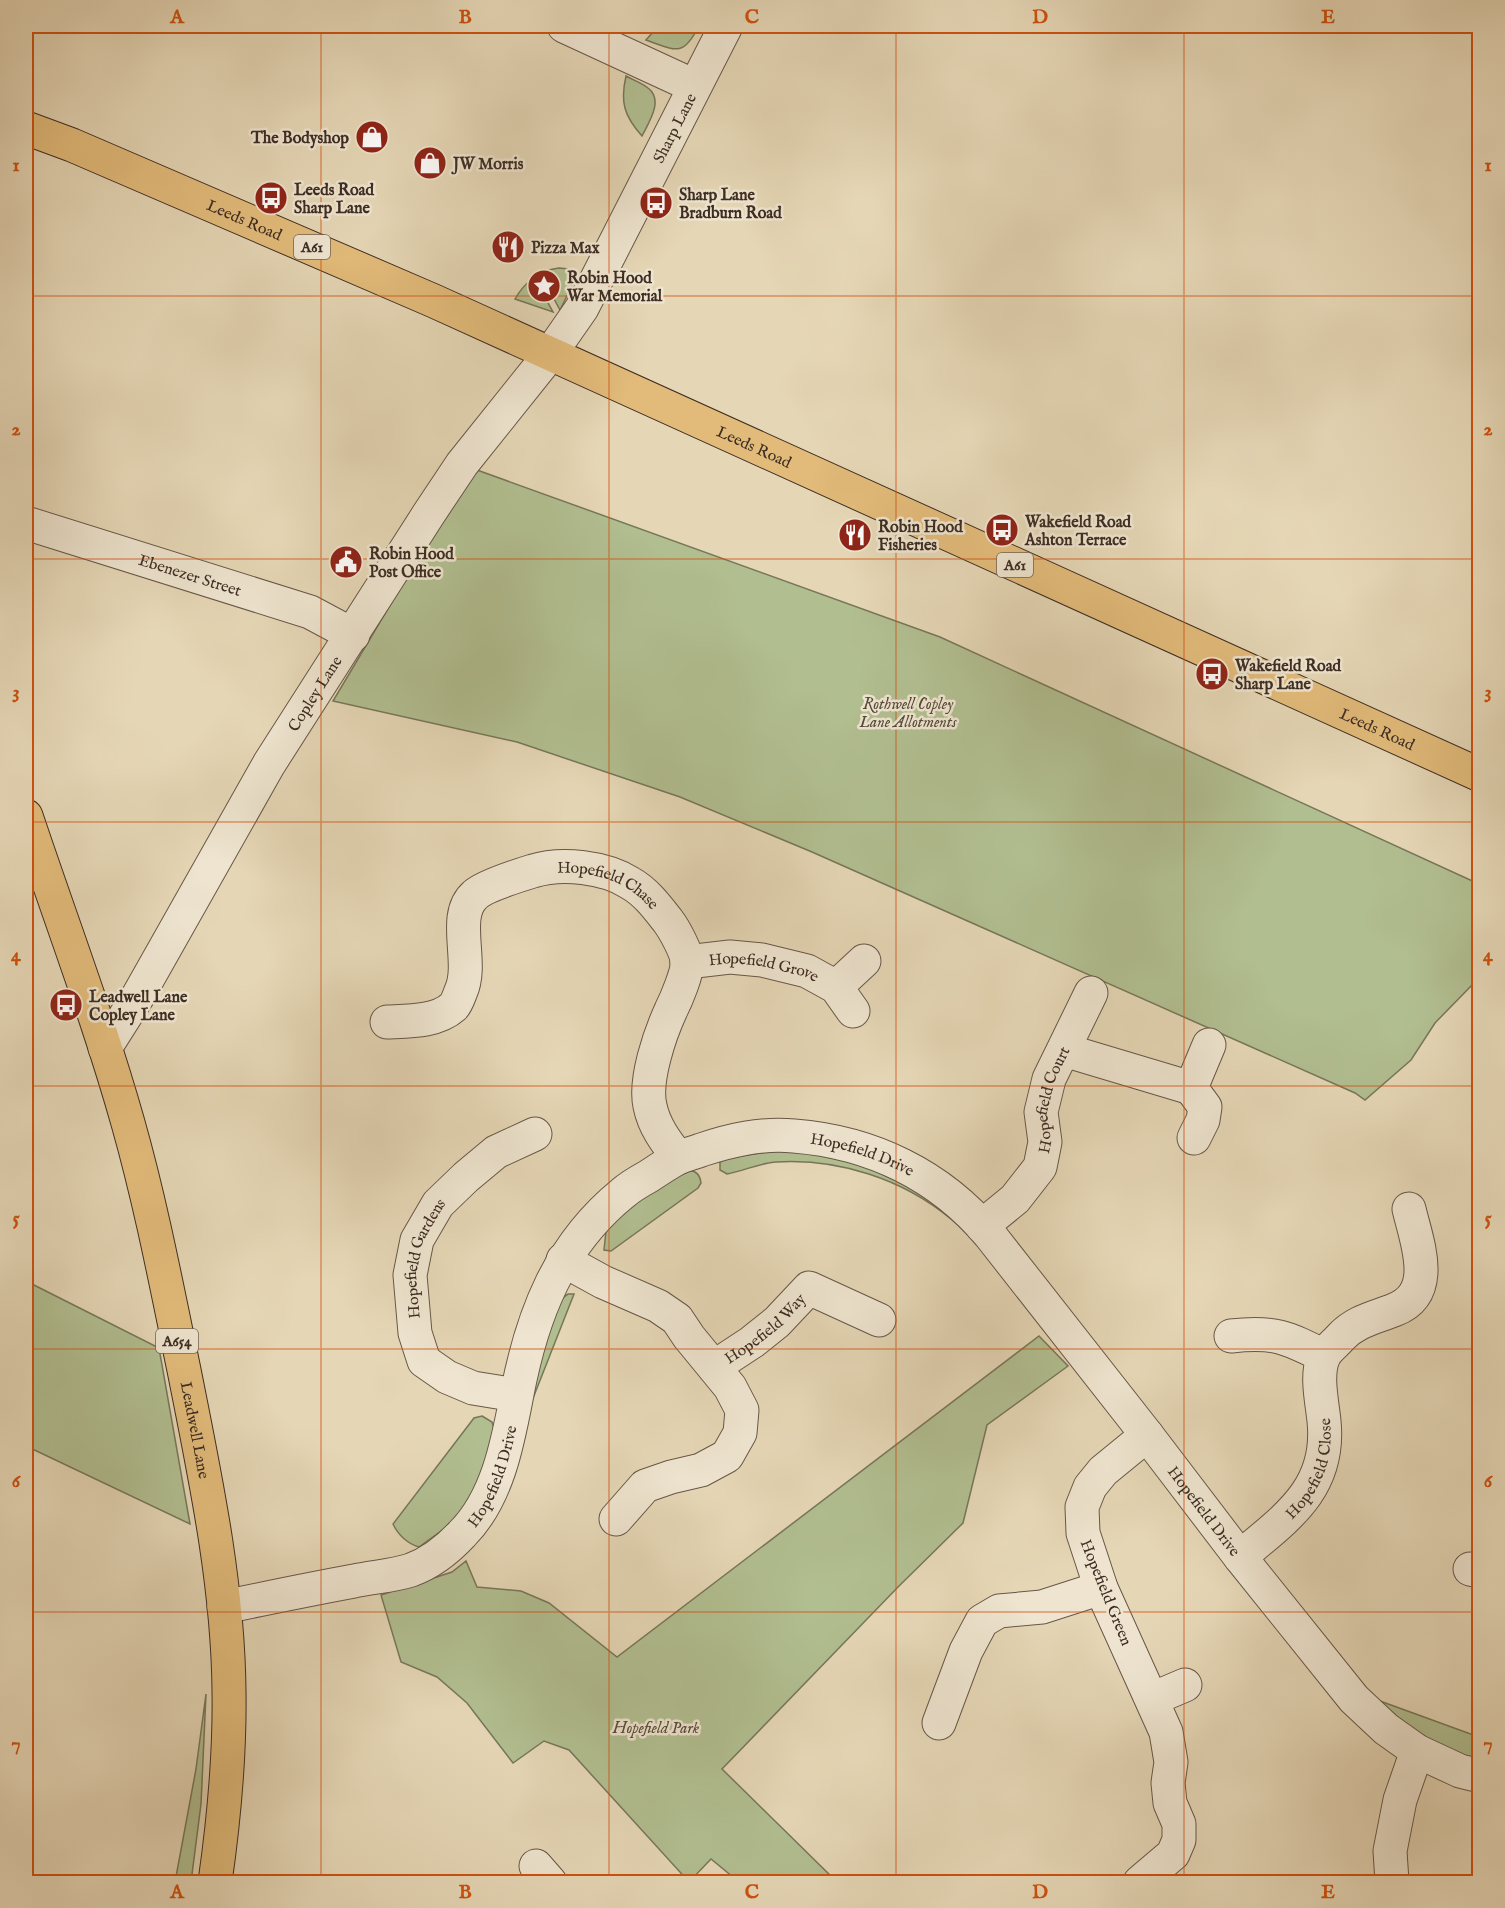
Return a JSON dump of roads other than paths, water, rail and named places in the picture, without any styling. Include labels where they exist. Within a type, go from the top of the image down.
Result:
[{"type":"main road","name":"Leeds Road","points":[[26,129],[72,145],[287,236],[1479,775]]},
{"type":"main road","name":"Leadwell Lane","points":[[26,816],[129,1125],[164,1276],[213,1523],[224,1607],[229,1690],[228,1775],[215,1882]]},
{"type":"street","points":[[564,26],[694,86]]},
{"type":"street","name":"Sharp Lane","points":[[550,354],[582,308],[726,26]]},
{"type":"street","name":"Copley Lane","points":[[105,1048],[138,996],[269,764],[462,464],[550,354]]},
{"type":"street","name":"Ebenezer Street","points":[[26,523],[310,612],[353,635]]},
{"type":"street","name":"Hopefield Chase","points":[[387,1022],[418,1020],[438,1015],[454,1006],[465,981],[466,956],[462,922],[466,907],[475,895],[491,886],[535,870],[570,865],[601,871],[630,882],[654,902],[676,932],[687,962]]},
{"type":"street","name":"Hopefield Grove","points":[[687,962],[730,957],[762,960],[807,971],[845,999],[864,961]]},
{"type":"street","points":[[678,1157],[660,1133],[650,1105],[651,1071],[665,1024],[678,995],[687,962]]},
{"type":"street","name":"Hopefield Court","points":[[982,1226],[1015,1198],[1040,1167],[1045,1142],[1041,1113],[1049,1079],[1091,993]]},
{"type":"street","points":[[1191,1088],[1209,1045]]},
{"type":"street","points":[[1064,1050],[1191,1088],[1205,1107],[1208,1129]]},
{"type":"street","name":"Hopefield Gardens","points":[[516,1395],[473,1388],[447,1377],[424,1361],[415,1333],[410,1275],[417,1240],[438,1204],[466,1177],[488,1141],[535,1134]]},
{"type":"street","name":"Hopefield Drive","points":[[224,1607],[411,1570],[441,1554],[464,1533],[485,1502],[503,1455],[516,1395],[545,1297],[563,1260],[593,1221],[624,1192],[678,1157],[721,1143],[775,1134],[837,1141],[867,1150],[910,1168],[935,1183],[964,1207],[982,1226],[1240,1557],[1354,1699],[1386,1729],[1416,1751],[1460,1771],[1479,1776]]},
{"type":"street","points":[[1231,1336],[1257,1333],[1282,1336],[1324,1356],[1348,1330],[1369,1318],[1395,1310],[1410,1301],[1420,1284],[1421,1261],[1409,1209]]},
{"type":"street","name":"Hopefield Way","points":[[563,1260],[603,1282],[657,1306],[677,1319],[730,1387],[742,1410],[740,1433],[728,1456],[701,1470],[645,1486],[616,1519]]},
{"type":"street","name":"Hopefield Way","points":[[714,1367],[777,1322],[809,1288],[879,1320]]},
{"type":"street","name":"Hopefield Close","points":[[1240,1557],[1291,1514],[1310,1489],[1322,1465],[1326,1437],[1320,1381],[1324,1356]]},
{"type":"street","name":"Hopefield Green","points":[[1140,1882],[1173,1854],[1179,1840],[1179,1824],[1170,1803],[1168,1784],[1171,1762],[1166,1732],[1101,1588],[1083,1533],[1082,1508],[1090,1487],[1103,1471],[1147,1436]]},
{"type":"street","points":[[939,1723],[966,1651],[982,1621],[999,1611],[1042,1606],[1101,1588]]},
{"type":"street","points":[[1152,1699],[1185,1685]]},
{"type":"street","points":[[1392,1882],[1390,1851],[1400,1800],[1416,1751]]},
{"type":"place","name":"The Bodyshop","points":[[372,137]]},
{"type":"place","name":"JW Morris","points":[[430,163]]},
{"type":"place","name":"Leeds Road Sharp Lane","points":[[271,198]]},
{"type":"place","name":"Sharp Lane Bradburn Road","points":[[656,203]]},
{"type":"place","name":"Pizza Max","points":[[508,247]]},
{"type":"place","name":"Robin Hood War Memorial","points":[[544,286]]},
{"type":"place","name":"Wakefield Road Ashton Terrace","points":[[1002,530]]},
{"type":"place","name":"Robin Hood Fisheries","points":[[855,535]]},
{"type":"place","name":"Robin Hood Post Office","points":[[346,562]]},
{"type":"place","name":"Wakefield Road Sharp Lane","points":[[1212,674]]},
{"type":"place","name":"Leadwell Lane Copley Lane","points":[[66,1005]]},
{"type":"park label","name":"Rothwell Copley Lane Allotments","points":[[908,712]]},
{"type":"park label","name":"Hopefield Park","points":[[656,1727]]}]
